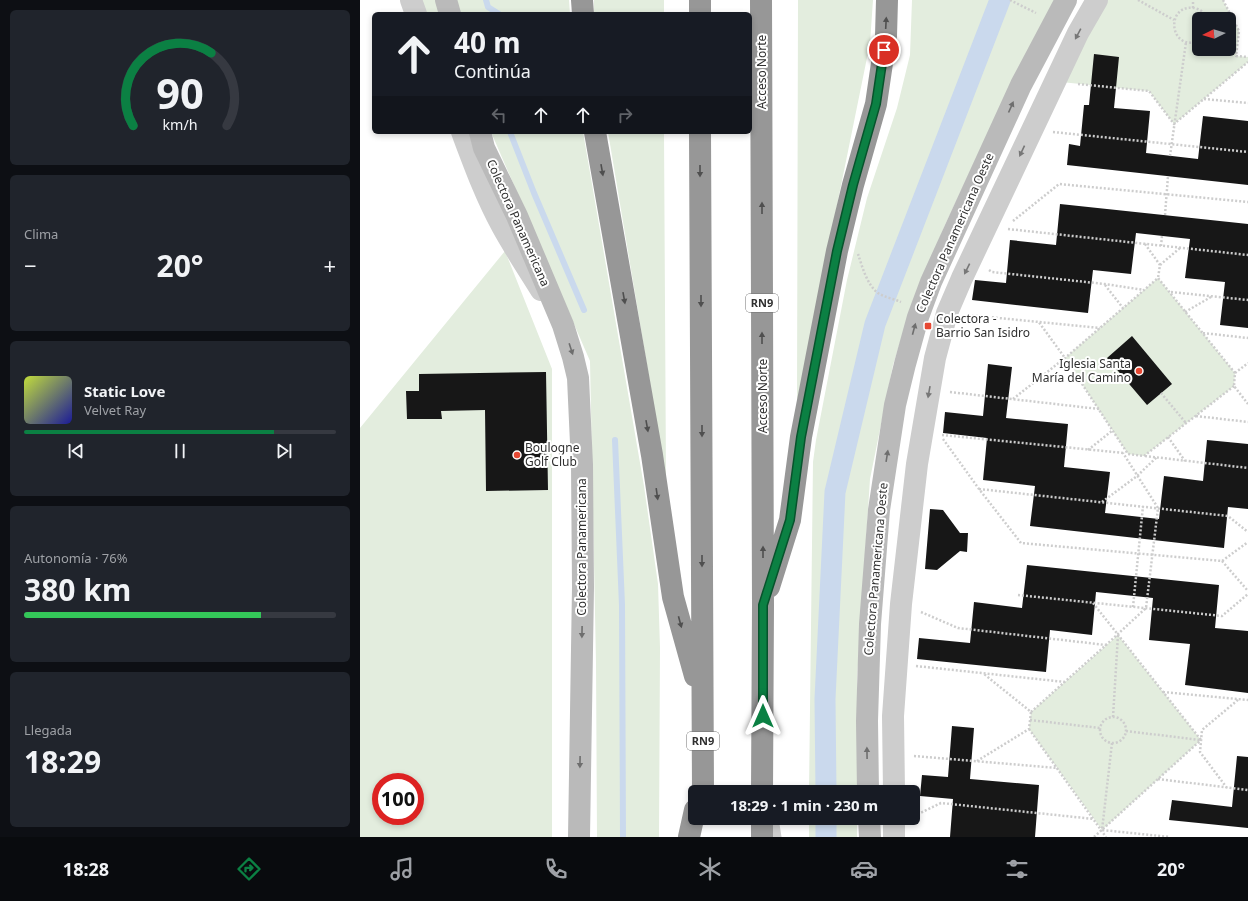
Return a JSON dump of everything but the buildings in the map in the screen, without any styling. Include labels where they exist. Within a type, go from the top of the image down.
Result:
[{"type":"highway","points":[[582,0],[582,12]]},
{"type":"highway","points":[[700,0],[700,12]]},
{"type":"highway","name":"Acceso Norte","points":[[761,0],[762,785]]},
{"type":"highway","points":[[763,605],[790,520],[801,437],[837,251],[853,185],[876,104],[886,36],[888,0]]},
{"type":"highway","points":[[595,134],[652,456],[673,597],[703,706]]},
{"type":"highway","name":"RN9","points":[[700,134],[703,706],[702,785]]},
{"type":"highway","points":[[689,837],[692,825]]},
{"type":"highway","points":[[703,825],[703,837]]},
{"type":"highway","points":[[762,825],[762,837]]},
{"type":"street","points":[[411,0],[415,12]]},
{"type":"street","points":[[446,0],[449,12]]},
{"type":"street","name":"Colectora Panamericana Oeste","points":[[868,785],[866,721],[869,632],[879,510],[895,405],[904,364],[918,317],[931,282],[1020,86],[1066,0]]},
{"type":"street","points":[[894,785],[893,716],[901,604],[917,464],[935,358],[947,313],[971,260],[1078,33],[1098,0]]},
{"type":"street","points":[[463,134],[493,209],[502,227],[563,325]]},
{"type":"street","name":"Colectora Panamericana","points":[[480,134],[484,148],[517,216],[563,325],[574,356],[578,378],[582,458],[583,587],[579,837]]},
{"type":"street","points":[[869,825],[870,837]]},
{"type":"street","points":[[894,825],[894,837]]},
{"type":"lane","points":[[763,763],[767,785]]},
{"type":"lane","points":[[774,825],[776,837]]},
{"type":"path","points":[[1138,0],[1174,20]]},
{"type":"path","points":[[1193,8],[1194,0]]},
{"type":"path","points":[[1222,0],[1239,31],[1236,56],[1248,57]]},
{"type":"path","points":[[1192,43],[1186,42],[1178,36],[1175,31],[1174,20],[1177,14],[1182,10],[1193,8],[1199,9],[1203,12]]},
{"type":"path","points":[[1170,156],[1186,42]]},
{"type":"path","points":[[1174,124],[1248,62]]},
{"type":"path","points":[[1055,82],[1149,91],[1174,124]]},
{"type":"path","points":[[1204,99],[1248,103]]},
{"type":"path","points":[[1032,130],[1248,152]]},
{"type":"path","points":[[1165,215],[1168,176]]},
{"type":"path","points":[[1248,202],[1059,184],[1005,228],[1248,255]]},
{"type":"path","points":[[1161,246],[1162,236]]},
{"type":"path","points":[[1145,244],[1160,265]]},
{"type":"path","points":[[1012,400],[1065,358],[1158,278],[1160,265],[1180,248]]},
{"type":"path","points":[[857,252],[864,272],[874,290],[878,294],[896,300]]},
{"type":"path","points":[[971,260],[992,272],[1105,284],[1144,290]]},
{"type":"path","points":[[1158,278],[1235,373],[1234,386],[1248,404]]},
{"type":"path","points":[[1105,284],[1123,308]]},
{"type":"path","points":[[1170,292],[1248,300]]},
{"type":"path","points":[[1185,312],[1211,297]]},
{"type":"path","points":[[947,313],[1100,328]]},
{"type":"path","points":[[1038,321],[1065,358],[1128,454]]},
{"type":"path","points":[[1202,333],[1248,338]]},
{"type":"path","points":[[1235,373],[1248,363]]},
{"type":"path","points":[[1144,456],[1234,386]]},
{"type":"path","points":[[929,390],[1099,410]]},
{"type":"path","points":[[1161,393],[1186,423]]},
{"type":"path","points":[[1196,416],[1248,422]]},
{"type":"path","points":[[1088,450],[1112,430]]},
{"type":"path","points":[[1248,468],[1122,453],[940,435],[1021,543],[1222,561],[1248,542]]},
{"type":"path","points":[[1168,437],[1185,461]]},
{"type":"path","points":[[1106,837],[1029,729],[1031,712],[1106,646],[1146,608],[1158,508],[1122,453]]},
{"type":"path","points":[[1102,502],[1137,476],[1156,457]]},
{"type":"path","points":[[979,489],[1228,516],[1248,532]]},
{"type":"path","points":[[1133,607],[1144,506]]},
{"type":"path","points":[[1018,595],[1222,616],[1248,592],[1222,561]]},
{"type":"path","points":[[1093,603],[1201,740]]},
{"type":"path","points":[[901,604],[958,628],[1106,646]]},
{"type":"path","points":[[1113,717],[1118,635]]},
{"type":"path","points":[[897,664],[1065,682]]},
{"type":"path","points":[[983,673],[1031,712]]},
{"type":"path","points":[[1162,692],[1248,700]]},
{"type":"path","points":[[1227,788],[1200,752],[1202,730],[1238,699]]},
{"type":"path","points":[[1113,717],[1121,719],[1124,723],[1126,731],[1120,741],[1112,743],[1104,739],[1100,728],[1105,720],[1113,717]]},
{"type":"path","points":[[1030,720],[1100,728]]},
{"type":"path","points":[[976,762],[1029,729]]},
{"type":"path","points":[[1126,731],[1201,740]]},
{"type":"path","points":[[1094,837],[1201,740]]},
{"type":"path","points":[[1102,830],[1112,743]]},
{"type":"path","points":[[894,754],[1057,768]]},
{"type":"path","points":[[1158,779],[1248,790]]},
{"type":"path","points":[[920,814],[941,803],[1094,819]]},
{"type":"path","points":[[1102,830],[1170,837]]},
{"type":"green space","points":[[418,0],[436,0],[439,12],[424,12]]},
{"type":"green space","points":[[453,0],[569,0],[570,12],[458,12]]},
{"type":"green space","points":[[594,0],[664,0],[664,12],[594,12]]},
{"type":"green space","points":[[798,0],[873,0],[870,43],[797,402]]},
{"type":"green space","points":[[912,0],[1059,0],[980,150],[945,225],[917,292],[906,323],[893,365],[870,479],[857,679],[857,785],[809,785],[813,462],[816,440],[847,280],[867,198],[897,108],[910,55]]},
{"type":"green space","points":[[1105,0],[1223,0],[1229,12],[1192,12],[1192,56],[1248,57],[1248,62],[1174,124],[1149,91],[1061,82]]},
{"type":"green space","points":[[1236,25],[1239,31],[1236,56]]},
{"type":"green space","points":[[492,134],[583,134],[644,486],[658,584],[660,648],[659,837],[597,837],[596,663],[590,361]]},
{"type":"green space","points":[[608,134],[664,134],[666,479]]},
{"type":"green space","name":"Boulogne Golf Club","points":[[505,251],[552,369],[552,837],[360,837],[360,428]]},
{"type":"green space","points":[[1158,278],[1235,373],[1234,386],[1144,456],[1128,454],[1065,358]]},
{"type":"green space","points":[[1118,635],[1201,740],[1102,830],[1029,729],[1031,712]]},
{"type":"green space","points":[[809,825],[857,825],[857,837],[809,837]]},
{"type":"waterway","points":[[486,0],[488,7],[496,12]]},
{"type":"waterway","points":[[826,785],[825,699],[835,492],[875,324],[1000,0]]},
{"type":"waterway","points":[[511,134],[534,193],[584,310]]},
{"type":"waterway","points":[[615,440],[622,605],[623,837]]},
{"type":"waterway","points":[[826,825],[826,837]]},
{"type":"place","name":"Colectora - Barrio San Isidro","points":[[928,326]]},
{"type":"place","name":"Iglesia Santa María del Camino","points":[[1139,371]]},
{"type":"place","name":"Boulogne Golf Club","points":[[517,455]]},
{"type":"route","points":[[763,716],[763,605],[790,520],[801,437],[837,251],[853,185],[876,104],[884,50]]}]
